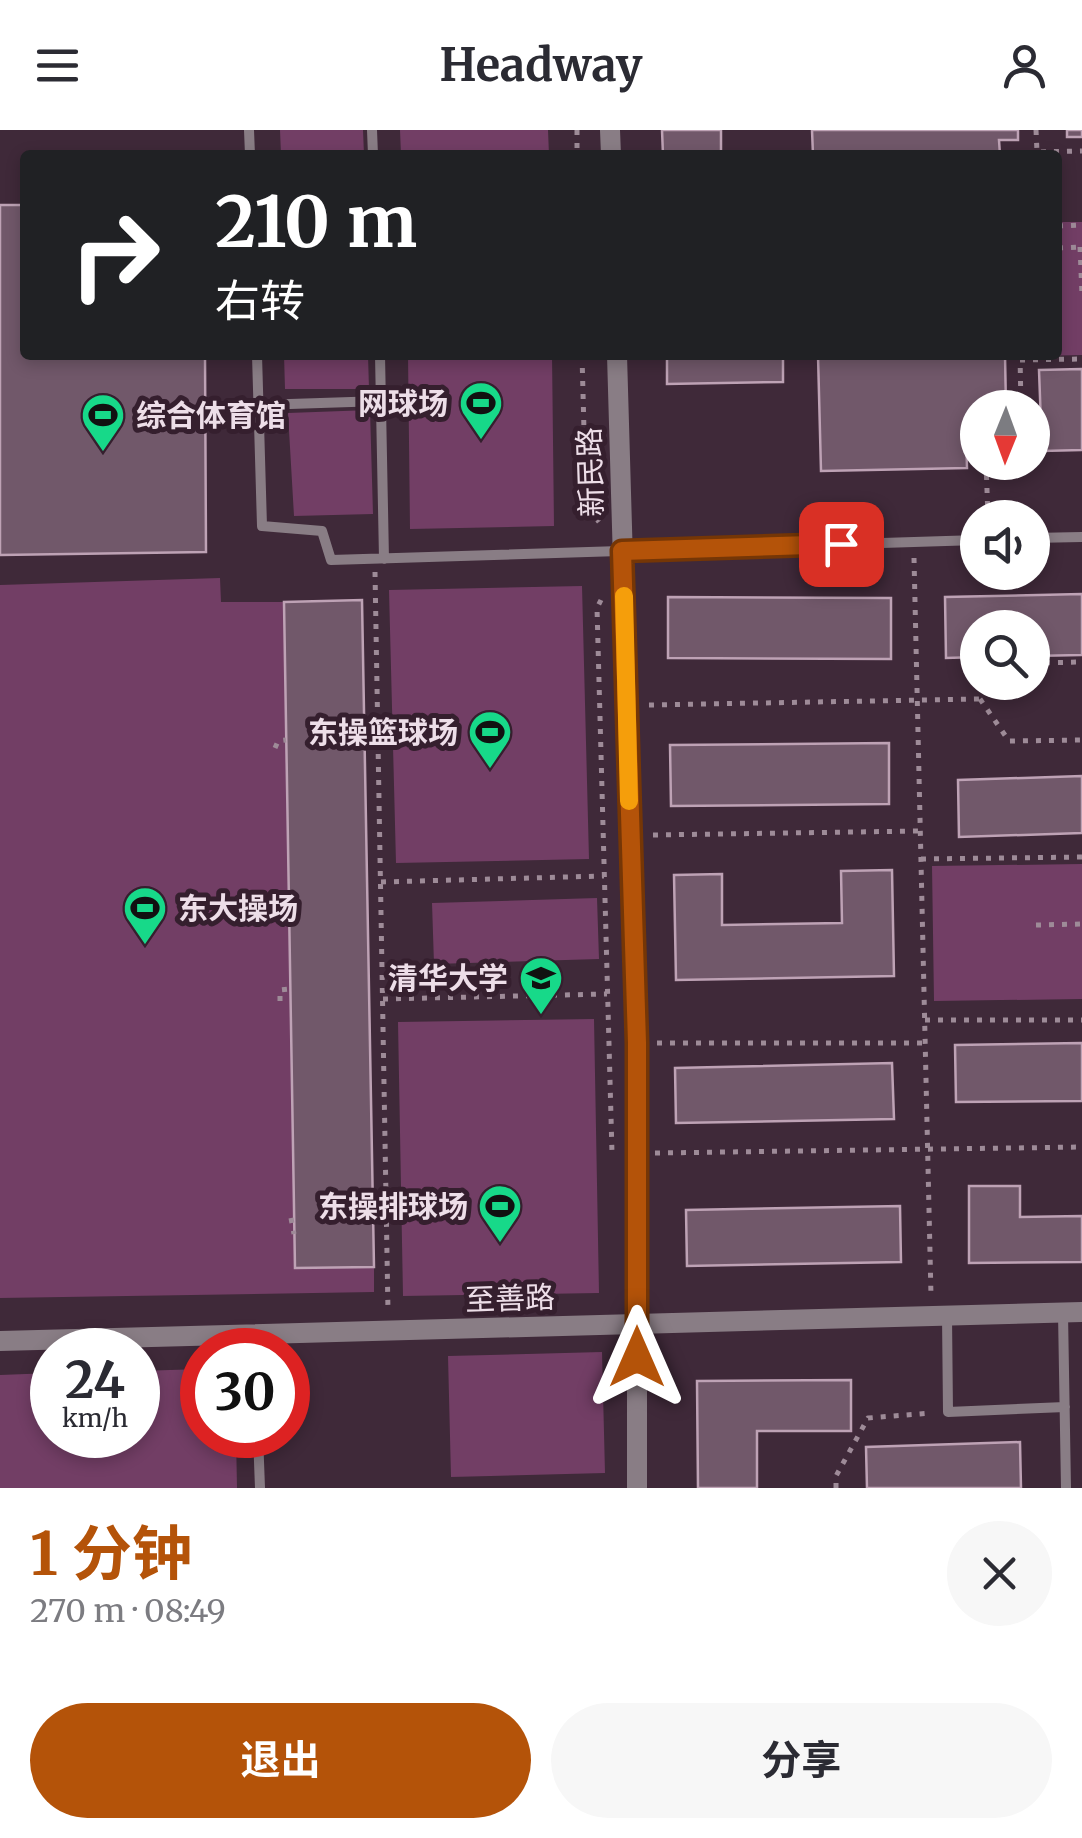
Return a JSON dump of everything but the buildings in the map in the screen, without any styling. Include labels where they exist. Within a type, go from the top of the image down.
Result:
[{"type":"street","name":"新民路","points":[[617,360],[637,1043],[637,1488]]},
{"type":"street","name":"至善路","points":[[310,1337],[388,1331],[1073,1312]]},
{"type":"street","name":"至善路","points":[[0,1341],[180,1342]]},
{"type":"lane","points":[[257,360],[262,526],[322,531],[331,560],[960,541]]},
{"type":"lane","points":[[380,360],[384,559]]},
{"type":"lane","points":[[258,405],[382,401]]},
{"type":"lane","points":[[1050,538],[1082,537]]},
{"type":"lane","points":[[1066,1488],[1065,1407],[1073,1312]]},
{"type":"lane","points":[[939,1314],[948,1412],[1065,1407]]},
{"type":"lane","points":[[259,1458],[260,1488]]},
{"type":"path","points":[[1081,247],[1082,295]]},
{"type":"path","points":[[582,360],[586,506],[622,551]]},
{"type":"path","points":[[1020,360],[1021,390]]},
{"type":"path","points":[[914,542],[927,1151],[939,1314]]},
{"type":"path","points":[[376,582],[388,1331]]},
{"type":"path","points":[[604,594],[598,608],[612,1164]]},
{"type":"path","points":[[1050,663],[1082,662]]},
{"type":"path","points":[[626,706],[960,699]]},
{"type":"path","points":[[981,700],[1009,741],[1082,740]]},
{"type":"path","points":[[275,748],[278,741],[286,740]]},
{"type":"path","points":[[631,835],[920,831]]},
{"type":"path","points":[[920,859],[1082,856]]},
{"type":"path","points":[[380,882],[632,875]]},
{"type":"path","points":[[278,890],[278,900],[288,902]]},
{"type":"path","points":[[1036,925],[1082,924]]},
{"type":"path","points":[[280,1002],[280,990],[290,989]]},
{"type":"path","points":[[383,999],[635,993]]},
{"type":"path","points":[[924,1020],[1082,1020]]},
{"type":"path","points":[[637,1043],[924,1043]]},
{"type":"path","points":[[635,1154],[1082,1147]]},
{"type":"path","points":[[291,1218],[294,1234]]},
{"type":"path","points":[[836,1488],[836,1476],[868,1418],[948,1412]]},
{"type":"shaded area","points":[[280,130],[363,130],[364,150],[281,150]]},
{"type":"shaded area","points":[[400,130],[548,130],[549,150],[401,150]]},
{"type":"shaded area","points":[[1062,222],[1082,222],[1082,355],[1062,355]]},
{"type":"shaded area","points":[[284,360],[368,360],[369,389],[285,389]]},
{"type":"shaded area","name":"网球场","points":[[408,360],[552,360],[554,526],[410,529]]},
{"type":"shaded area","points":[[370,410],[373,514],[294,516],[288,413]]},
{"type":"shaded area","name":"东大操场","points":[[220,578],[221,602],[284,602],[295,1267],[374,1267],[374,1292],[0,1298],[0,585]]},
{"type":"shaded area","name":"东操篮球场","points":[[582,586],[589,859],[396,863],[389,590]]},
{"type":"shaded area","points":[[1082,864],[1082,999],[934,1001],[932,866]]},
{"type":"shaded area","points":[[597,898],[599,959],[434,964],[432,903]]},
{"type":"shaded area","points":[[594,1019],[599,1293],[403,1296],[398,1022]]},
{"type":"shaded area","points":[[602,1352],[605,1473],[451,1477],[448,1356]]},
{"type":"shaded area","points":[[160,1370],[180,1370],[180,1458],[236,1458],[237,1488],[0,1488],[0,1375],[30,1374],[30,1458],[160,1458]]},
{"type":"slow traffic","points":[[624,596],[629,801]]},
{"type":"place","name":"网球场","points":[[481,441]]},
{"type":"place","name":"综合体育馆","points":[[103,453]]},
{"type":"place","name":"东操篮球场","points":[[490,770]]},
{"type":"place","name":"东大操场","points":[[145,946]]},
{"type":"place","name":"清华大学","points":[[541,1016]]},
{"type":"place","name":"东操排球场","points":[[500,1244]]},
{"type":"route","points":[[637,1357],[637,1043],[622,551],[841,544]]}]
